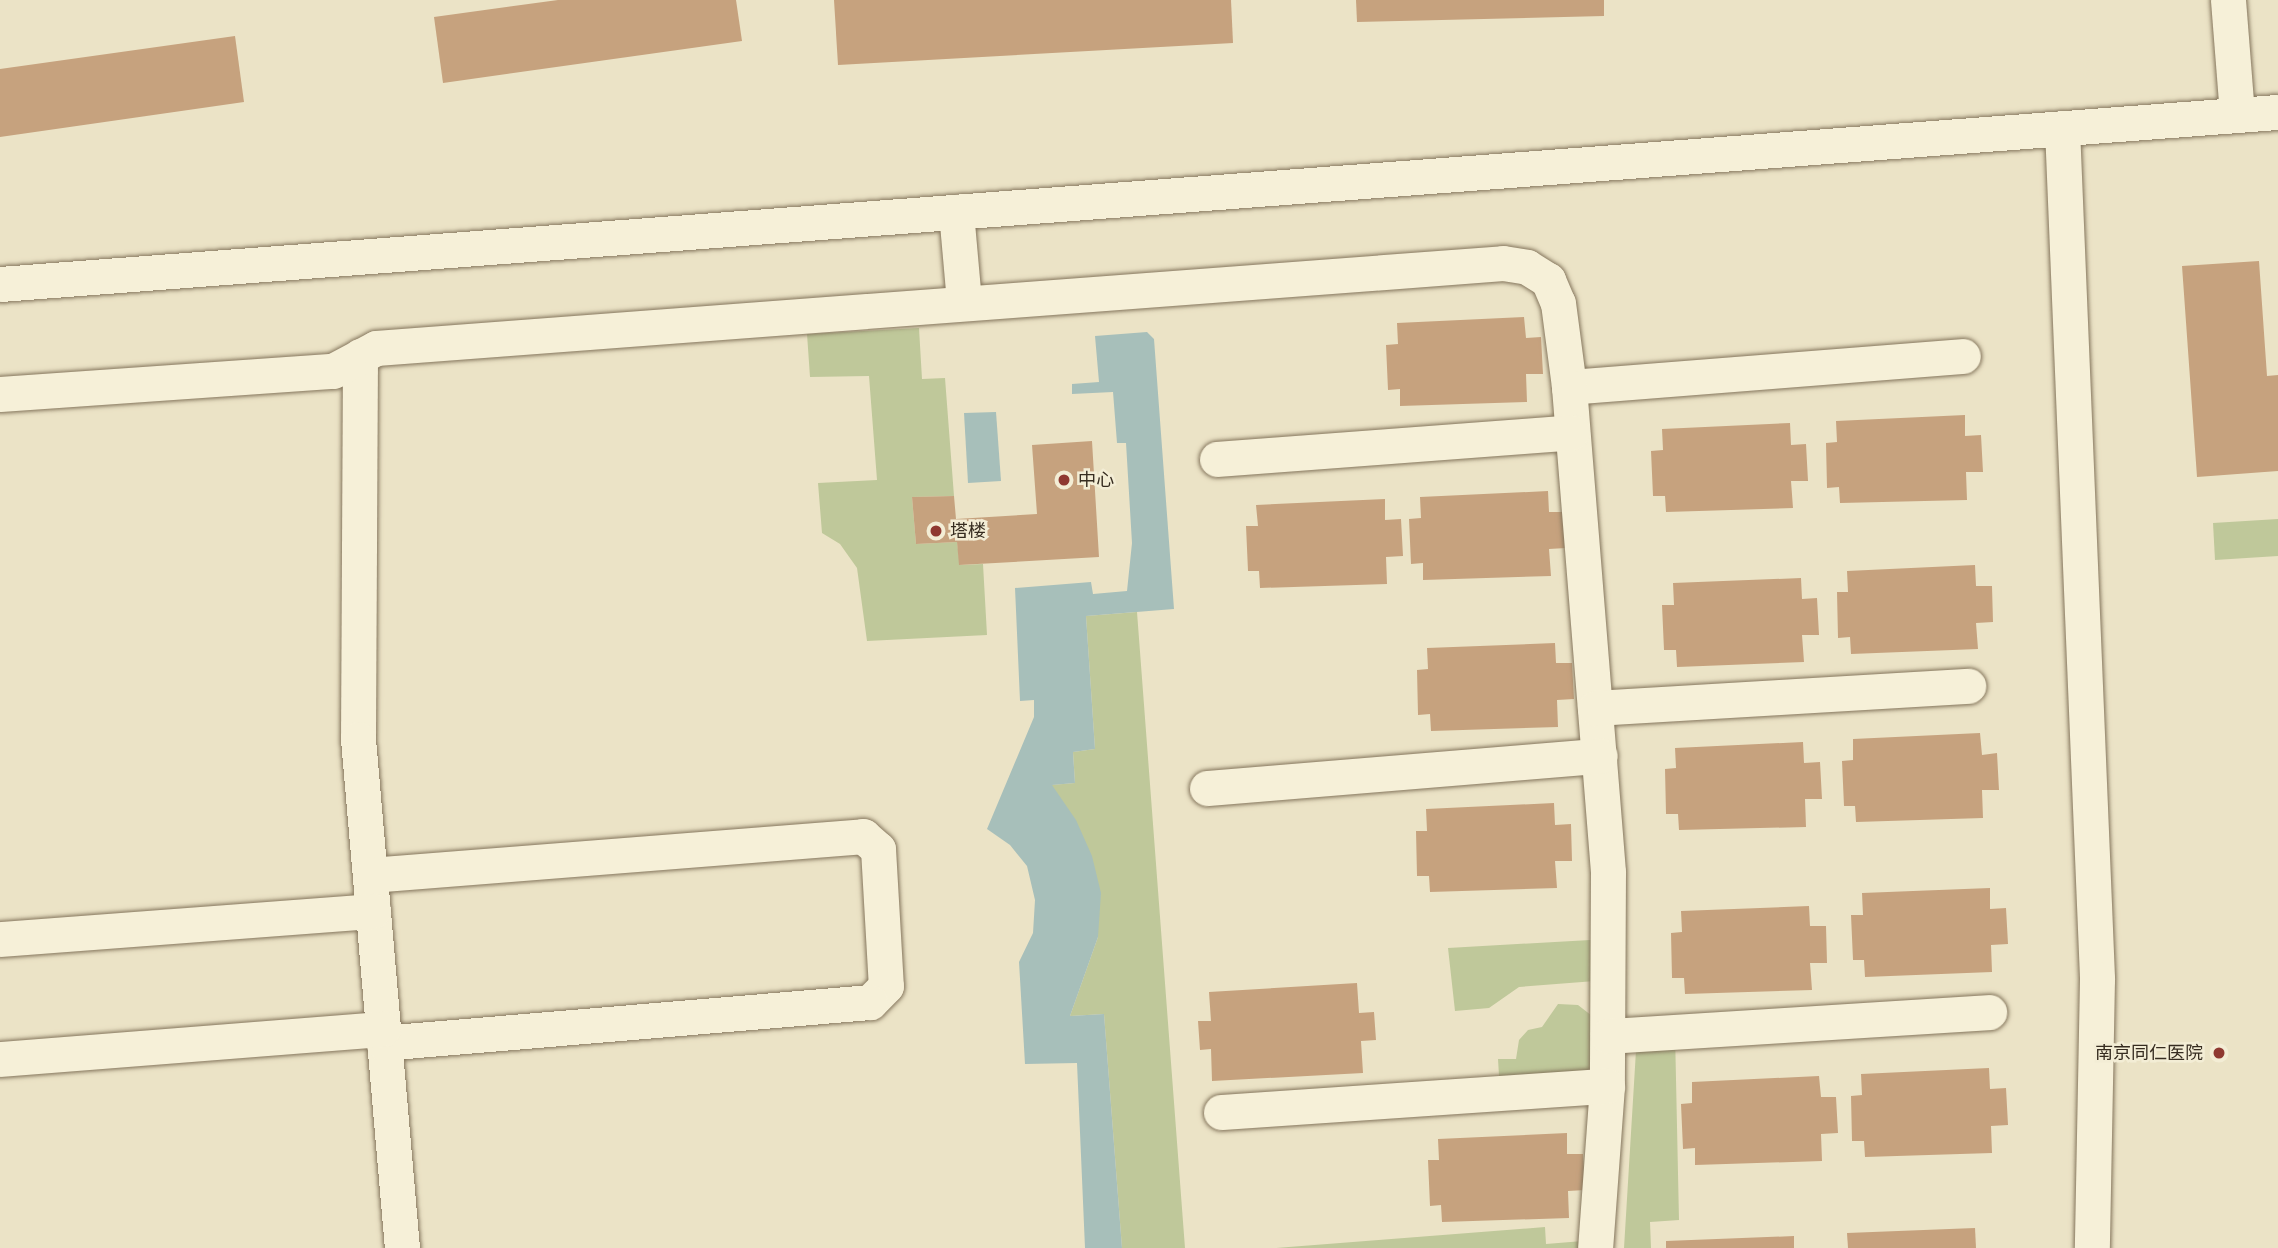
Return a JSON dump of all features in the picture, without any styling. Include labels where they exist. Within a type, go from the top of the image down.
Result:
[{"type":"street","points":[[2228,0],[2237,115]]},
{"type":"street","points":[[0,284],[2278,112]]},
{"type":"street","points":[[2062,128],[2097,979],[2092,1248]]},
{"type":"street","points":[[956,212],[964,302]]},
{"type":"street","points":[[0,394],[333,371],[376,348],[1503,263],[1527,267],[1548,280],[1558,303],[1569,387],[1600,756],[1608,872],[1608,1036],[1595,1248]]},
{"type":"street","points":[[360,356],[358,739],[402,1248]]},
{"type":"street","points":[[1569,387],[1963,356]]},
{"type":"street","points":[[1217,459],[1572,432]]},
{"type":"street","points":[[1595,708],[1968,686]]},
{"type":"street","points":[[1207,788],[1600,756]]},
{"type":"street","points":[[0,1059],[384,1036],[870,1002],[886,986],[878,849],[863,836],[370,876]]},
{"type":"street","points":[[0,939],[373,911]]},
{"type":"street","points":[[1608,1036],[1989,1012]]},
{"type":"street","points":[[1221,1112],[1606,1086]]},
{"type":"green space","points":[[919,328],[922,379],[945,378],[954,496],[912,497],[916,544],[957,542],[960,565],[983,564],[987,635],[867,641],[857,568],[840,544],[822,533],[818,483],[877,480],[869,376],[810,377],[807,334]]},
{"type":"green space","points":[[2278,519],[2278,556],[2215,560],[2213,523]]},
{"type":"green space","points":[[1137,612],[1185,1248],[1122,1248],[1104,1014],[1070,1016],[1098,937],[1051,785],[1075,783],[1073,752],[1095,749],[1086,616]]},
{"type":"green space","points":[[1608,939],[1608,980],[1519,987],[1489,1008],[1455,1011],[1448,948]]},
{"type":"green space","points":[[1558,1004],[1578,1005],[1596,1019],[1598,1068],[1500,1093],[1498,1059],[1516,1059],[1519,1040],[1528,1030],[1542,1027]]},
{"type":"green space","points":[[1675,1032],[1679,1220],[1650,1222],[1651,1248],[1624,1248],[1637,1034]]},
{"type":"green space","points":[[1545,1227],[1546,1244],[1595,1240],[1595,1248],[1276,1248]]},
{"type":"water","points":[[1147,332],[1154,339],[1174,609],[1086,616],[1095,749],[1073,752],[1075,783],[1052,785],[1076,820],[1092,856],[1101,893],[1098,937],[1070,1016],[1104,1014],[1122,1248],[1085,1248],[1077,1063],[1025,1064],[1019,962],[1033,933],[1035,900],[1027,866],[1010,845],[987,829],[1034,717],[1034,700],[1020,701],[1015,588],[1091,582],[1093,594],[1127,591],[1132,543],[1126,443],[1117,443],[1113,392],[1072,394],[1072,384],[1099,382],[1095,336]]},
{"type":"water","points":[[996,412],[1001,481],[968,483],[964,413]]},
{"type":"building","points":[[558,0],[736,0],[742,41],[443,83],[434,17]]},
{"type":"building","points":[[834,0],[1231,0],[1233,43],[838,65]]},
{"type":"building","points":[[1356,0],[1604,0],[1604,16],[1357,22]]},
{"type":"building","points":[[235,36],[244,102],[0,137],[0,69]]},
{"type":"building","points":[[2259,261],[2267,376],[2278,375],[2278,471],[2197,477],[2182,266]]},
{"type":"building","points":[[1524,317],[1526,338],[1541,337],[1543,374],[1526,374],[1527,402],[1400,406],[1400,389],[1388,390],[1386,345],[1398,344],[1397,323]]},
{"type":"building","points":[[1965,415],[1965,436],[1981,435],[1983,472],[1966,472],[1967,500],[1840,503],[1839,487],[1827,488],[1826,443],[1837,442],[1836,421]]},
{"type":"building","points":[[1790,423],[1791,445],[1806,444],[1808,481],[1791,481],[1793,508],[1666,512],[1665,496],[1653,496],[1651,451],[1663,450],[1662,429]]},
{"type":"building","name":"中心","points":[[1092,441],[1099,557],[959,565],[957,542],[916,544],[912,497],[954,496],[956,519],[1037,514],[1032,445]]},
{"type":"building","points":[[1548,491],[1549,512],[1564,512],[1566,548],[1549,549],[1551,576],[1423,580],[1423,563],[1411,564],[1409,519],[1421,518],[1420,497]]},
{"type":"building","points":[[1385,499],[1385,520],[1401,519],[1403,556],[1386,557],[1387,584],[1260,588],[1259,571],[1248,571],[1246,526],[1258,526],[1256,505]]},
{"type":"building","points":[[1975,565],[1976,586],[1992,586],[1993,622],[1976,623],[1978,649],[1851,654],[1850,637],[1838,638],[1837,592],[1848,592],[1847,571]]},
{"type":"building","points":[[1801,578],[1802,599],[1817,598],[1819,635],[1802,635],[1804,662],[1677,667],[1676,650],[1664,650],[1662,605],[1674,605],[1673,583]]},
{"type":"building","points":[[1555,643],[1556,663],[1572,663],[1574,699],[1557,700],[1558,727],[1431,731],[1430,714],[1418,715],[1417,670],[1428,669],[1427,648]]},
{"type":"building","points":[[1980,733],[1982,755],[1997,753],[1999,790],[1982,790],[1983,818],[1856,822],[1855,806],[1844,806],[1842,761],[1853,760],[1853,739]]},
{"type":"building","points":[[1803,742],[1804,763],[1820,762],[1822,799],[1805,799],[1806,827],[1679,830],[1678,814],[1666,814],[1665,769],[1676,768],[1675,748]]},
{"type":"building","points":[[1554,803],[1555,825],[1571,824],[1572,861],[1555,861],[1557,888],[1430,892],[1429,876],[1417,876],[1416,831],[1427,831],[1426,809]]},
{"type":"building","points":[[1990,888],[1990,909],[2006,908],[2008,944],[1991,945],[1992,972],[1865,977],[1864,960],[1853,960],[1851,915],[1863,915],[1862,893]]},
{"type":"building","points":[[1809,906],[1810,926],[1826,926],[1827,963],[1810,963],[1812,990],[1685,994],[1684,978],[1672,978],[1671,933],[1682,932],[1681,911]]},
{"type":"building","points":[[1357,983],[1359,1013],[1374,1012],[1376,1040],[1361,1041],[1363,1073],[1212,1081],[1211,1049],[1200,1050],[1198,1021],[1211,1021],[1209,992]]},
{"type":"building","points":[[1989,1068],[1990,1089],[2006,1088],[2008,1125],[1991,1126],[1992,1153],[1865,1157],[1864,1141],[1852,1141],[1851,1096],[1862,1095],[1861,1074]]},
{"type":"building","points":[[1819,1076],[1821,1097],[1836,1097],[1838,1133],[1821,1134],[1822,1161],[1695,1165],[1695,1148],[1683,1149],[1681,1104],[1692,1103],[1692,1082]]},
{"type":"building","points":[[1567,1133],[1567,1154],[1583,1154],[1585,1190],[1568,1191],[1569,1218],[1442,1222],[1441,1205],[1430,1206],[1428,1160],[1439,1160],[1438,1139]]},
{"type":"building","points":[[1975,1228],[1976,1248],[1848,1248],[1847,1233]]},
{"type":"building","points":[[1794,1236],[1794,1248],[1666,1248],[1666,1241]]},
{"type":"place","name":"中心","points":[[1064,480]]},
{"type":"place","name":"塔楼","points":[[936,531]]},
{"type":"place","name":"南京同仁医院","points":[[2219,1053]]}]
